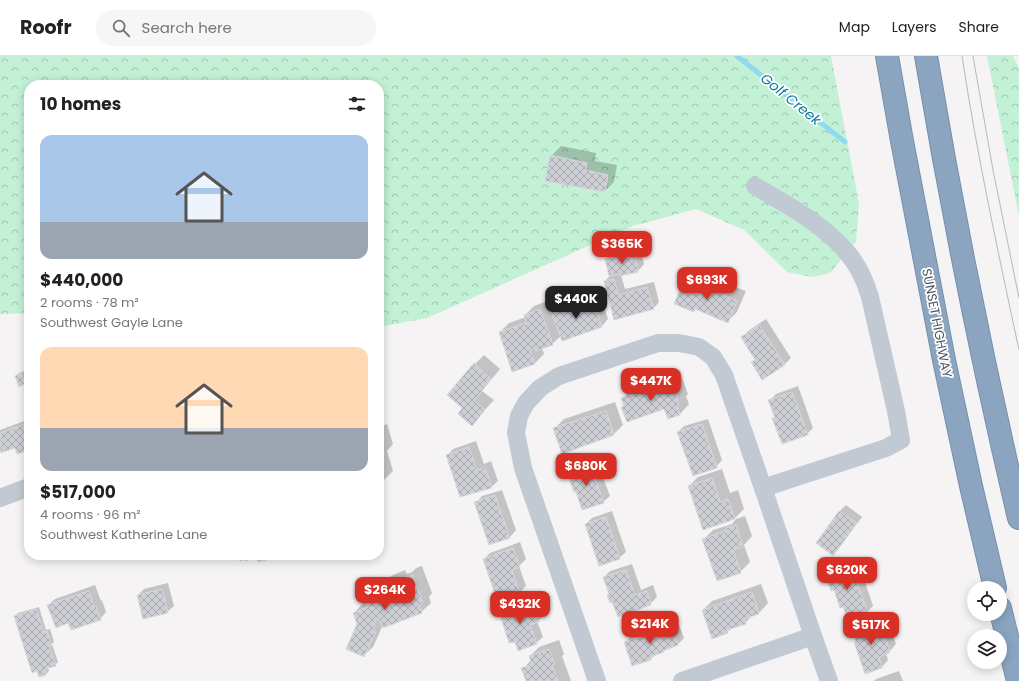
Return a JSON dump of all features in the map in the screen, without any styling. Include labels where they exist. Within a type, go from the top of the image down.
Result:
[{"type":"highway","name":"SUNSET HIGHWAY","points":[[887,56],[944,360],[993,581]]},
{"type":"highway","points":[[926,56],[969,292],[1019,518]]},
{"type":"highway","points":[[1003,621],[1018,681]]},
{"type":"street","points":[[755,186],[798,212],[827,233],[846,251],[858,268],[870,296],[896,411],[901,440],[886,448],[763,488]]},
{"type":"street","points":[[597,681],[523,468],[516,433],[519,416],[526,403],[540,388],[559,376],[658,343],[679,343],[699,347],[713,357],[724,374],[829,681]]},
{"type":"street","points":[[0,498],[24,489]]},
{"type":"street","points":[[682,681],[813,636]]},
{"type":"green space","points":[[0,56],[831,56],[859,204],[856,242],[830,273],[813,277],[787,272],[744,230],[696,209],[633,226],[427,318],[384,326],[384,80],[24,80],[24,313],[0,314]]},
{"type":"green space","points":[[987,56],[1013,56],[1019,68],[1019,216]]},
{"type":"building","points":[[550,155],[587,163],[586,170],[608,175],[605,192],[545,181]]},
{"type":"building","points":[[634,252],[638,272],[620,276],[620,274],[609,276],[605,259]]},
{"type":"building","points":[[614,279],[619,295],[647,287],[654,309],[614,320],[604,281]]},
{"type":"building","points":[[683,282],[705,291],[706,288],[708,289],[711,282],[729,290],[726,296],[737,301],[728,323],[695,309],[694,312],[674,304]]},
{"type":"building","points":[[584,300],[588,310],[596,308],[602,327],[562,341],[551,311]]},
{"type":"building","points":[[540,309],[553,345],[536,351],[535,348],[530,350],[535,364],[512,372],[499,332],[526,323],[524,315]]},
{"type":"building","points":[[759,325],[785,365],[762,380],[751,362],[755,360],[741,337]]},
{"type":"building","points":[[474,363],[491,379],[474,401],[485,410],[472,426],[458,414],[462,408],[447,395]]},
{"type":"building","points":[[21,373],[24,384],[19,387],[15,376]]},
{"type":"building","points":[[671,381],[679,404],[677,405],[680,415],[668,419],[664,409],[627,422],[621,407],[624,406],[621,398]]},
{"type":"building","points":[[792,392],[808,435],[782,444],[772,418],[775,418],[768,400]]},
{"type":"building","points":[[606,411],[614,435],[562,454],[553,428]]},
{"type":"building","points":[[24,424],[24,452],[17,454],[15,448],[0,453],[0,433]]},
{"type":"building","points":[[702,424],[717,468],[693,476],[677,432]]},
{"type":"building","points":[[469,447],[477,470],[485,467],[492,488],[460,497],[446,455]]},
{"type":"building","points":[[590,465],[604,503],[582,510],[576,492],[574,492],[567,473]]},
{"type":"building","points":[[712,478],[720,502],[728,499],[735,519],[703,530],[688,486]]},
{"type":"building","points":[[495,495],[510,538],[489,545],[474,502]]},
{"type":"building","points":[[839,511],[857,523],[833,556],[816,543]]},
{"type":"building","points":[[606,517],[620,559],[599,566],[585,524]]},
{"type":"building","points":[[736,525],[743,547],[733,550],[741,573],[717,581],[702,539],[726,531],[726,528]]},
{"type":"building","points":[[513,548],[520,567],[512,570],[520,593],[497,600],[483,559]]},
{"type":"building","points":[[850,563],[868,613],[848,620],[843,607],[840,608],[834,590],[831,591],[825,573]]},
{"type":"building","points":[[626,570],[635,595],[647,591],[651,605],[618,617],[612,602],[610,603],[607,595],[609,594],[603,577]]},
{"type":"building","points":[[413,575],[423,603],[419,605],[422,613],[383,628],[379,619],[374,621],[375,625],[373,629],[376,631],[364,657],[346,649],[357,624],[353,613],[368,607],[364,596],[382,589],[381,585],[396,579],[397,583],[406,580],[406,577]]},
{"type":"building","points":[[162,589],[168,613],[143,619],[137,595]]},
{"type":"building","points":[[89,591],[94,607],[96,606],[101,620],[71,630],[68,623],[56,628],[47,605]]},
{"type":"building","points":[[752,592],[759,614],[744,619],[746,624],[727,630],[728,633],[712,639],[702,610]]},
{"type":"building","points":[[532,601],[539,622],[530,625],[537,644],[518,651],[515,642],[509,643],[499,612]]},
{"type":"building","points":[[36,609],[44,632],[47,631],[52,646],[49,646],[56,666],[45,669],[46,675],[39,677],[37,671],[32,673],[14,616]]},
{"type":"building","points":[[879,620],[890,651],[889,653],[879,657],[882,668],[865,674],[854,642],[856,641],[851,631]]},
{"type":"building","points":[[671,626],[678,645],[650,657],[651,660],[632,666],[624,642]]},
{"type":"building","points":[[549,649],[555,664],[552,665],[558,681],[526,681],[521,668],[532,665],[529,656]]},
{"type":"waterway","name":"Golf Creek","points":[[737,56],[845,142]]},
{"type":"tram line","points":[[962,56],[981,167],[1019,350]]},
{"type":"tram line","points":[[973,56],[993,170],[1019,298]]}]
